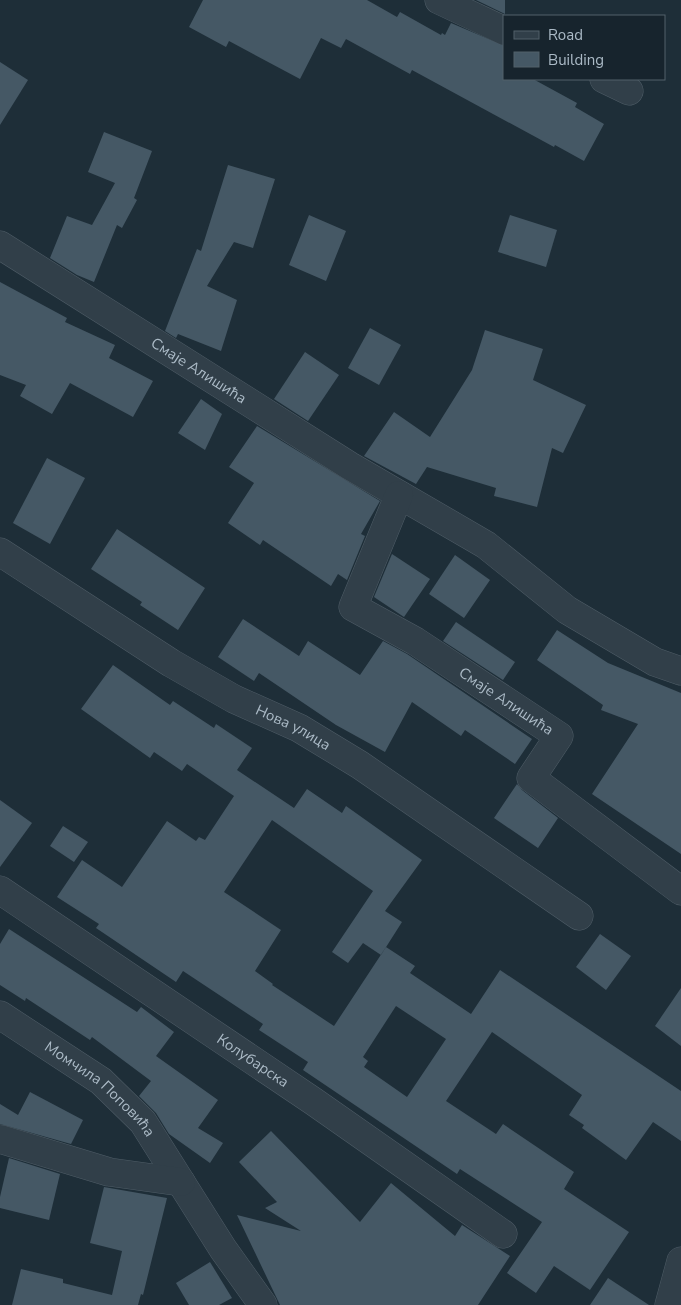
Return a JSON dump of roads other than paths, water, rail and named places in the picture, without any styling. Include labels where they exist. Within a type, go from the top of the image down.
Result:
[{"type":"street","points":[[439,0],[503,30]]},
{"type":"street","points":[[606,80],[629,91]]},
{"type":"street","name":"Смаје Алишића","points":[[0,245],[164,350],[399,495],[486,545],[567,610],[655,662],[681,672]]},
{"type":"street","name":"Смаје Алишића","points":[[399,495],[353,607],[415,641],[559,736],[531,778],[681,891]]},
{"type":"street","name":"Нова улица","points":[[0,552],[170,663],[234,700],[298,728],[360,764],[579,916]]},
{"type":"street","name":"Колубарска","points":[[0,890],[305,1096],[503,1234]]},
{"type":"street","name":"Момчила Поповића","points":[[0,1015],[101,1081],[143,1122],[223,1249],[263,1305]]},
{"type":"street","points":[[0,1139],[109,1172],[182,1182]]},
{"type":"street","points":[[669,1305],[681,1261]]}]
